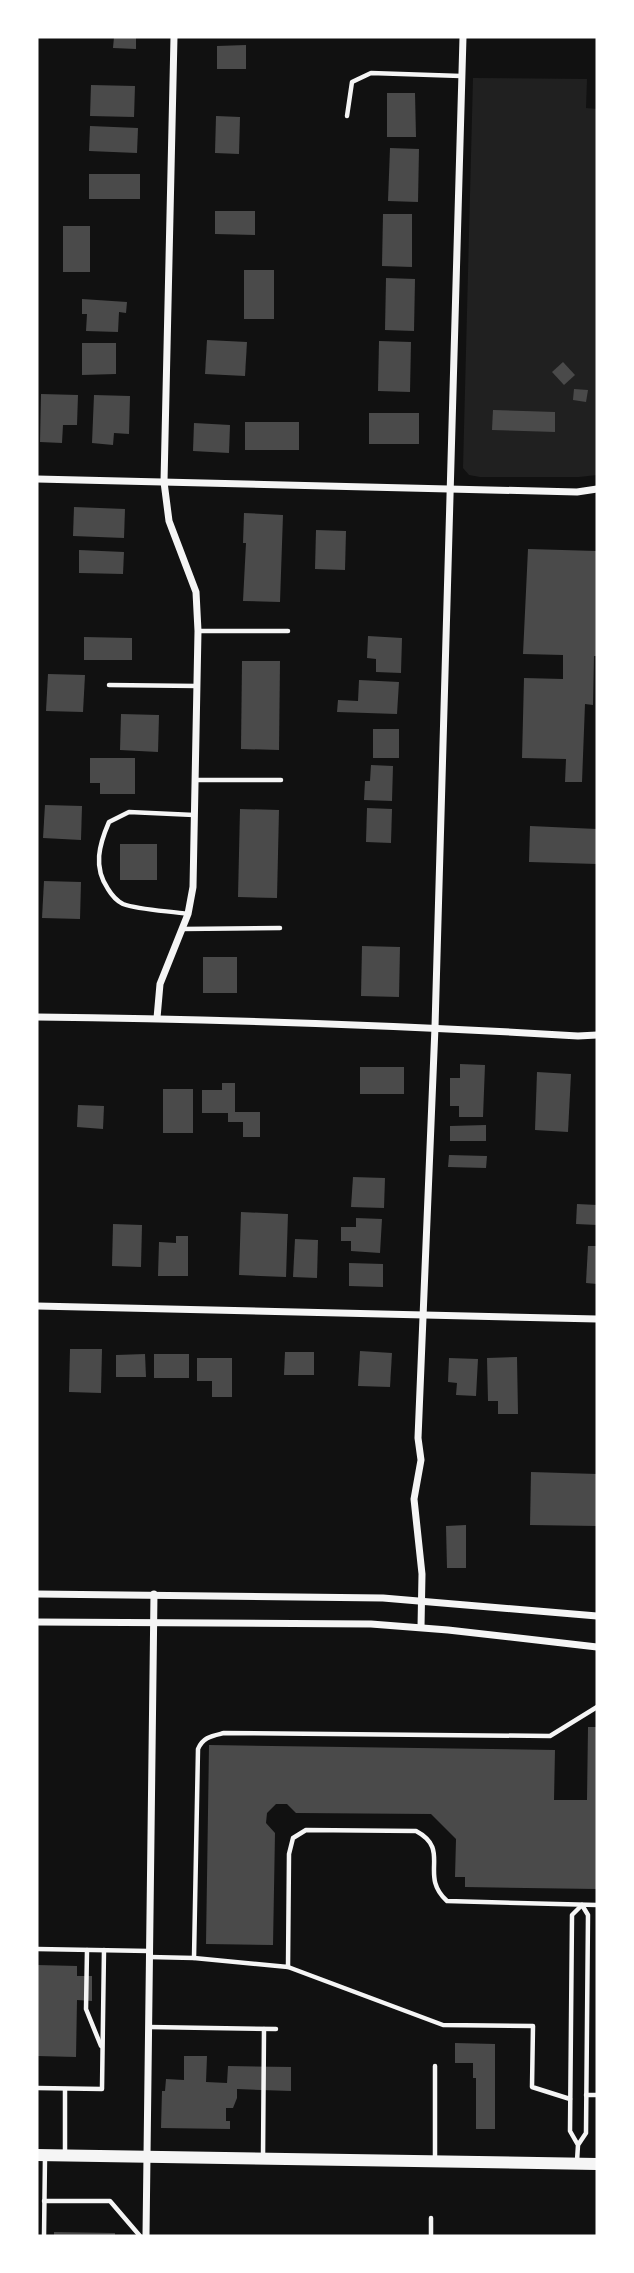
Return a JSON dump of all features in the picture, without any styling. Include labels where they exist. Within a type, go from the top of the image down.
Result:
[{"type":"main road","points":[[41,2155],[597,2164]]},
{"type":"street","points":[[157,1018],[160,984],[188,914],[193,887],[198,631],[197,597],[169,521],[164,482],[174,37]]},
{"type":"street","points":[[421,1627],[422,1574],[414,1499],[421,1460],[418,1438],[435,1027],[463,37]]},
{"type":"street","points":[[37,479],[450,490],[577,492],[597,489]]},
{"type":"street","points":[[37,1017],[157,1018],[597,1035]]},
{"type":"street","points":[[37,1306],[597,1319]]},
{"type":"street","points":[[37,1594],[383,1598],[597,1616]]},
{"type":"street","points":[[146,2236],[154,1594]]},
{"type":"street","points":[[37,1622],[371,1624],[597,1647]]},
{"type":"lane","points":[[347,116],[352,82],[370,73],[461,76]]},
{"type":"lane","points":[[198,631],[288,631]]},
{"type":"lane","points":[[109,685],[197,686]]},
{"type":"lane","points":[[195,780],[281,780]]},
{"type":"lane","points":[[188,914],[122,903],[111,894],[101,879],[100,842],[109,822],[129,812],[194,815]]},
{"type":"lane","points":[[181,929],[280,928]]},
{"type":"lane","points":[[194,1958],[198,1749],[202,1741],[212,1735],[224,1733],[550,1736],[597,1707]]},
{"type":"lane","points":[[288,1967],[289,1854],[293,1838],[306,1830],[416,1831],[429,1838],[434,1847],[433,1882],[438,1893],[447,1901],[597,1905]]},
{"type":"lane","points":[[577,2164],[578,2145],[586,2133],[588,1915],[582,1905]]},
{"type":"lane","points":[[578,2145],[570,2131],[572,1915],[582,1905]]},
{"type":"lane","points":[[37,1949],[104,1950],[288,1967],[443,2025],[533,2026],[533,2087],[570,2099]]},
{"type":"lane","points":[[87,1950],[86,2009],[103,2050]]},
{"type":"lane","points":[[37,2088],[103,2089],[104,1950]]},
{"type":"lane","points":[[149,2027],[276,2029]]},
{"type":"lane","points":[[263,2159],[264,2029]]},
{"type":"lane","points":[[435,2066],[435,2161]]},
{"type":"lane","points":[[65,2089],[65,2155]]},
{"type":"lane","points":[[586,2095],[597,2095]]},
{"type":"lane","points":[[41,2155],[44,2236]]},
{"type":"lane","points":[[44,2201],[110,2201],[140,2236]]},
{"type":"lane","points":[[431,2218],[431,2236]]},
{"type":"shaded area","points":[[473,78],[587,79],[586,108],[597,109],[597,475],[480,477],[469,475],[463,468]]},
{"type":"building","points":[[114,37],[136,37],[136,49],[113,48]]},
{"type":"building","points":[[246,45],[246,69],[217,69],[217,46]]},
{"type":"building","points":[[91,85],[135,86],[134,117],[90,116]]},
{"type":"building","points":[[387,93],[415,93],[416,137],[387,137]]},
{"type":"building","points":[[216,116],[240,117],[239,154],[215,153]]},
{"type":"building","points":[[90,126],[138,128],[137,153],[89,151]]},
{"type":"building","points":[[390,148],[419,149],[418,202],[388,201]]},
{"type":"building","points":[[89,174],[140,174],[140,199],[89,199]]},
{"type":"building","points":[[215,211],[255,211],[255,235],[215,234]]},
{"type":"building","points":[[383,214],[412,214],[412,267],[382,266]]},
{"type":"building","points":[[63,226],[90,226],[90,272],[63,272]]},
{"type":"building","points":[[244,270],[274,270],[274,319],[244,319]]},
{"type":"building","points":[[386,278],[415,279],[414,331],[385,330]]},
{"type":"building","points":[[82,299],[127,302],[126,313],[119,312],[118,332],[86,331],[87,314],[82,314]]},
{"type":"building","points":[[207,340],[247,342],[245,376],[205,374]]},
{"type":"building","points":[[379,341],[411,342],[410,392],[378,391]]},
{"type":"building","points":[[82,343],[116,343],[116,374],[82,375]]},
{"type":"building","points":[[563,362],[575,375],[564,385],[552,372]]},
{"type":"building","points":[[574,389],[588,390],[586,402],[573,400]]},
{"type":"building","points":[[41,394],[78,395],[77,425],[63,425],[62,443],[40,442]]},
{"type":"building","points":[[94,395],[130,396],[129,434],[114,433],[113,445],[92,443]]},
{"type":"building","points":[[493,410],[555,412],[555,432],[492,430]]},
{"type":"building","points":[[369,413],[419,413],[419,444],[369,444]]},
{"type":"building","points":[[245,422],[299,422],[299,450],[245,450]]},
{"type":"building","points":[[194,423],[230,425],[229,453],[193,451]]},
{"type":"building","points":[[74,507],[125,509],[124,538],[73,536]]},
{"type":"building","points":[[244,513],[283,515],[280,602],[243,601],[246,543],[243,543]]},
{"type":"building","points":[[316,530],[346,531],[345,570],[315,569]]},
{"type":"building","points":[[528,549],[597,551],[597,656],[594,656],[593,705],[585,704],[582,782],[565,782],[566,759],[522,758],[524,678],[563,679],[563,655],[523,654]]},
{"type":"building","points":[[79,550],[124,552],[123,574],[79,573]]},
{"type":"building","points":[[368,636],[402,638],[401,673],[376,672],[376,659],[367,658]]},
{"type":"building","points":[[84,637],[132,638],[132,660],[84,660]]},
{"type":"building","points":[[242,661],[280,661],[279,750],[241,749]]},
{"type":"building","points":[[48,674],[85,675],[83,712],[46,711]]},
{"type":"building","points":[[359,680],[399,682],[397,714],[337,712],[338,700],[358,701]]},
{"type":"building","points":[[121,714],[159,715],[158,752],[120,750]]},
{"type":"building","points":[[373,729],[399,729],[399,758],[373,758]]},
{"type":"building","points":[[90,758],[135,758],[135,794],[100,794],[100,783],[90,783]]},
{"type":"building","points":[[371,765],[393,766],[392,801],[364,800],[365,781],[370,781]]},
{"type":"building","points":[[45,805],[82,806],[81,840],[43,838]]},
{"type":"building","points":[[367,808],[392,809],[391,843],[366,842]]},
{"type":"building","points":[[240,809],[279,810],[277,898],[238,897]]},
{"type":"building","points":[[530,826],[597,829],[597,864],[529,862]]},
{"type":"building","points":[[120,844],[157,844],[157,880],[120,880]]},
{"type":"building","points":[[44,881],[81,882],[80,919],[42,918]]},
{"type":"building","points":[[362,946],[400,947],[399,997],[361,996]]},
{"type":"building","points":[[203,957],[237,957],[237,993],[203,993]]},
{"type":"building","points":[[460,1064],[485,1065],[483,1117],[459,1117],[459,1106],[450,1106],[450,1078],[460,1078]]},
{"type":"building","points":[[360,1067],[404,1067],[404,1094],[360,1094]]},
{"type":"building","points":[[537,1072],[571,1074],[568,1132],[535,1130]]},
{"type":"building","points":[[222,1083],[235,1083],[235,1112],[260,1112],[260,1137],[243,1137],[243,1122],[228,1122],[228,1113],[202,1113],[202,1090],[222,1090]]},
{"type":"building","points":[[163,1089],[193,1089],[193,1133],[163,1133]]},
{"type":"building","points":[[78,1105],[104,1106],[103,1129],[77,1127]]},
{"type":"building","points":[[486,1125],[486,1141],[450,1141],[450,1126]]},
{"type":"building","points":[[449,1155],[487,1156],[486,1168],[448,1167]]},
{"type":"building","points":[[353,1177],[385,1178],[384,1208],[351,1207]]},
{"type":"building","points":[[577,1204],[597,1205],[597,1225],[576,1224]]},
{"type":"building","points":[[241,1212],[288,1214],[286,1277],[239,1275]]},
{"type":"building","points":[[356,1218],[382,1219],[380,1253],[351,1251],[351,1241],[341,1241],[341,1227],[356,1227]]},
{"type":"building","points":[[113,1224],[142,1225],[141,1267],[112,1266]]},
{"type":"building","points":[[176,1236],[188,1236],[188,1276],[158,1276],[159,1242],[176,1243]]},
{"type":"building","points":[[295,1239],[318,1240],[317,1278],[293,1277]]},
{"type":"building","points":[[588,1246],[597,1246],[597,1284],[586,1283]]},
{"type":"building","points":[[349,1263],[383,1264],[383,1287],[349,1286]]},
{"type":"building","points":[[70,1349],[102,1349],[101,1393],[69,1392]]},
{"type":"building","points":[[360,1351],[392,1353],[390,1387],[358,1386]]},
{"type":"building","points":[[285,1352],[314,1352],[314,1375],[284,1375]]},
{"type":"building","points":[[145,1354],[146,1377],[116,1377],[116,1355]]},
{"type":"building","points":[[154,1354],[189,1354],[189,1378],[154,1378]]},
{"type":"building","points":[[517,1357],[518,1414],[498,1414],[498,1401],[488,1401],[487,1358]]},
{"type":"building","points":[[197,1358],[232,1358],[232,1397],[212,1397],[212,1381],[197,1381]]},
{"type":"building","points":[[449,1358],[478,1359],[476,1396],[456,1395],[457,1383],[448,1382]]},
{"type":"building","points":[[531,1472],[597,1474],[597,1526],[530,1525]]},
{"type":"building","points":[[466,1525],[466,1568],[447,1568],[446,1526]]},
{"type":"building","points":[[588,1727],[597,1727],[597,1889],[465,1887],[465,1877],[455,1877],[456,1839],[431,1814],[296,1813],[287,1804],[276,1804],[267,1813],[266,1823],[275,1833],[273,1945],[206,1944],[209,1745],[555,1750],[554,1800],[587,1800]]},
{"type":"building","points":[[37,1965],[77,1966],[77,1976],[92,1976],[92,2001],[77,2000],[76,2057],[37,2056]]},
{"type":"building","points":[[455,2043],[495,2044],[495,2129],[476,2129],[476,2078],[473,2078],[473,2063],[455,2063]]},
{"type":"building","points":[[184,2056],[207,2056],[206,2082],[227,2083],[228,2066],[291,2067],[291,2091],[237,2089],[233,2108],[226,2108],[226,2121],[230,2121],[230,2129],[161,2128],[162,2091],[165,2091],[166,2079],[184,2080]]},
{"type":"building","points":[[54,2232],[115,2233],[115,2236],[54,2236]]}]
